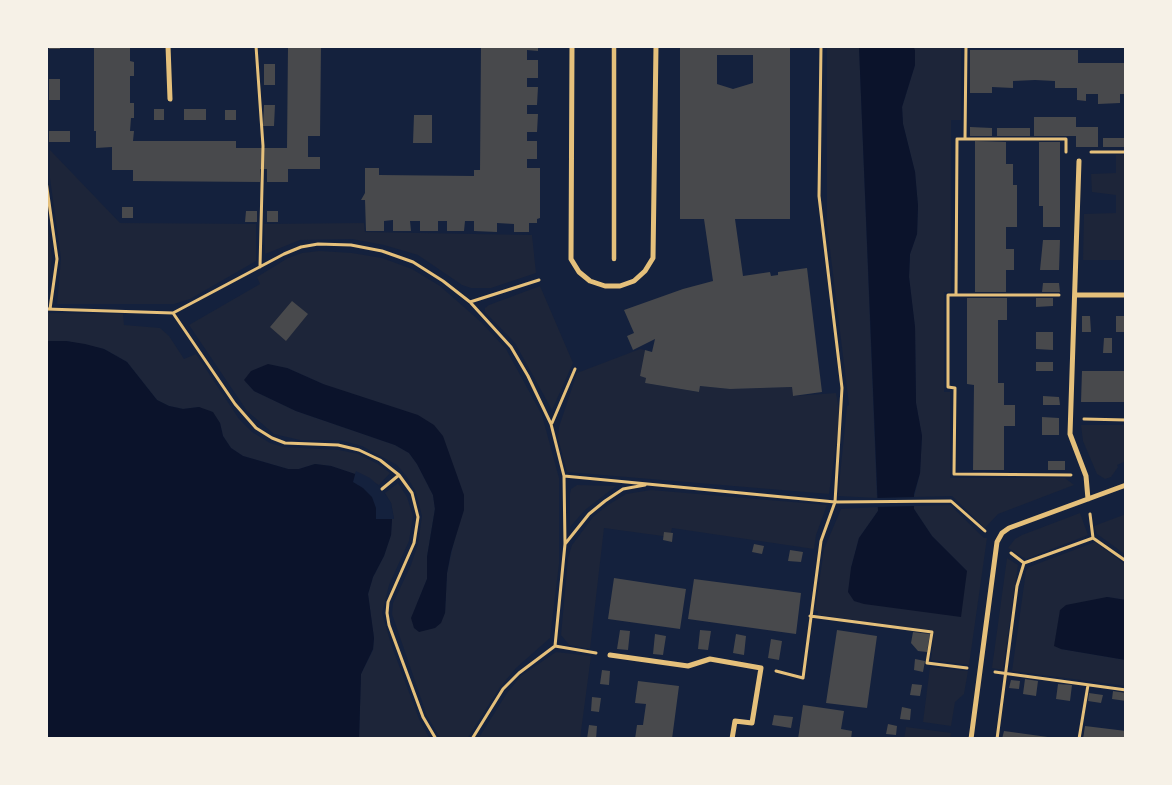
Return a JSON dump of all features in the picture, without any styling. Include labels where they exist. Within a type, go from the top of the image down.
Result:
[{"type":"street","points":[[168,46],[170,99]]},
{"type":"street","points":[[572,46],[571,259],[579,272],[590,281],[605,286],[620,286],[634,281],[645,271],[652,258],[656,46]]},
{"type":"street","points":[[614,46],[614,259]]},
{"type":"street","points":[[1079,161],[1070,434],[1086,476],[1088,499]]},
{"type":"street","points":[[1075,295],[1126,295]]},
{"type":"street","points":[[971,739],[997,542],[1002,533],[1009,528],[1126,485]]},
{"type":"street","points":[[610,655],[688,666],[710,659],[761,668],[752,723],[735,721],[732,739]]},
{"type":"path","points":[[256,46],[263,146],[260,267]]},
{"type":"path","points":[[761,668],[803,678],[820,541],[835,502],[842,388],[819,196],[821,46]]},
{"type":"path","points":[[965,139],[966,46]]},
{"type":"path","points":[[956,295],[957,139],[1066,139],[1066,152],[1126,152]]},
{"type":"path","points":[[1079,152],[1079,161]]},
{"type":"path","points":[[46,180],[57,259],[48,309],[173,313],[301,247],[318,244],[351,245],[382,251],[413,262],[443,281],[470,302],[510,347],[528,376],[551,424],[564,476],[565,544],[555,646]]},
{"type":"path","points":[[470,302],[539,280]]},
{"type":"path","points":[[1075,295],[948,295],[948,387],[955,388],[954,474],[1086,476]]},
{"type":"path","points":[[173,313],[235,404],[256,428],[272,438],[285,443],[338,445],[359,450],[380,460],[399,475],[412,493],[418,517],[414,543],[388,602],[387,613],[389,625],[423,717],[436,739]]},
{"type":"path","points":[[551,424],[575,369]]},
{"type":"path","points":[[1071,419],[1126,420]]},
{"type":"path","points":[[382,489],[399,475]]},
{"type":"path","points":[[564,476],[835,502],[951,500],[997,542],[1024,563]]},
{"type":"path","points":[[565,544],[589,514],[605,502],[623,489],[648,484]]},
{"type":"path","points":[[1088,499],[1093,538],[1126,561]]},
{"type":"path","points":[[1024,563],[1093,538]]},
{"type":"path","points":[[997,739],[1017,586],[1024,563]]},
{"type":"path","points":[[810,616],[932,632],[927,663],[1126,690]]},
{"type":"path","points":[[472,739],[504,689],[519,673],[555,646],[610,655]]},
{"type":"path","points":[[1079,739],[1088,685]]},
{"type":"shaded area","points":[[827,46],[859,46],[877,498],[838,496],[847,406],[849,405],[827,225]]},
{"type":"shaded area","points":[[859,46],[913,46],[915,50],[915,65],[902,107],[903,124],[915,172],[918,206],[917,234],[910,254],[909,277],[915,327],[916,403],[922,436],[920,473],[914,494],[914,509],[932,536],[967,571],[961,617],[864,604],[854,601],[848,592],[851,568],[859,538],[878,511]]},
{"type":"shaded area","points":[[913,46],[961,46],[961,120],[951,120],[951,292],[944,292],[944,392],[950,392],[950,478],[1065,478],[1074,485],[998,514],[985,528],[952,496],[914,497],[920,473],[922,436],[916,403],[915,328],[909,277],[910,254],[917,234],[918,206],[915,172],[903,124],[902,107],[915,65]]},
{"type":"shaded area","points":[[50,150],[120,223],[256,224],[256,261],[190,299],[174,304],[57,304],[61,258],[50,178]]},
{"type":"shaded area","points":[[1116,155],[1126,155],[1126,260],[1083,260],[1084,214],[1116,213],[1116,195],[1092,192],[1091,174],[1116,173]]},
{"type":"shaded area","points":[[46,209],[52,258],[46,303]]},
{"type":"shaded area","points":[[364,223],[365,232],[532,235],[536,273],[491,288],[471,288],[462,285],[418,255],[384,245],[352,239],[300,240],[265,254],[264,224]]},
{"type":"shaded area","points":[[319,251],[352,253],[382,258],[412,269],[440,286],[481,322],[506,349],[542,415],[559,478],[559,564],[550,638],[516,668],[500,687],[467,739],[441,739],[427,716],[392,614],[393,603],[411,565],[418,544],[422,516],[416,492],[407,477],[397,465],[362,446],[339,440],[300,440],[274,434],[247,411],[189,325],[260,284],[257,277],[288,258],[302,253]],"holes":[[[287,368],[323,384],[464,495],[447,573],[445,613],[417,604],[427,579],[427,557],[435,509],[433,495],[409,453],[395,445],[296,411],[254,391],[245,381]]]},
{"type":"shaded area","points":[[540,286],[573,363],[552,410],[515,343],[485,312],[485,308],[489,305]]},
{"type":"shaded area","points":[[46,313],[123,314],[124,325],[160,328],[169,336],[184,359],[196,354],[239,419],[252,432],[270,443],[284,447],[339,450],[358,454],[378,464],[390,473],[379,485],[356,472],[355,474],[331,466],[315,464],[299,469],[288,469],[243,456],[231,448],[223,436],[220,423],[199,407],[183,409],[169,406],[157,400],[127,362],[104,349],[66,341],[46,341]]},
{"type":"shaded area","points":[[46,341],[66,341],[104,349],[127,362],[157,400],[169,406],[183,409],[199,407],[213,412],[220,423],[223,436],[231,448],[243,456],[288,469],[299,469],[315,464],[331,466],[355,474],[392,519],[391,535],[384,556],[373,577],[368,594],[374,638],[373,649],[361,674],[359,739],[46,739]]},
{"type":"shaded area","points":[[640,349],[645,350],[640,376],[646,378],[645,383],[699,392],[700,386],[730,389],[792,387],[793,396],[836,393],[840,416],[829,494],[567,472],[558,438],[559,427],[577,373]]},
{"type":"shaded area","points":[[268,364],[287,368],[323,384],[418,415],[434,425],[443,436],[464,495],[464,510],[451,552],[447,573],[445,613],[441,623],[435,628],[419,632],[414,628],[411,618],[427,579],[427,557],[435,509],[433,495],[417,464],[409,453],[395,445],[296,411],[254,391],[244,380],[251,371]]},
{"type":"shaded area","points":[[1081,425],[1126,425],[1126,461],[1117,465],[1118,467],[1111,477],[1105,479],[1097,474],[1083,441]]},
{"type":"shaded area","points":[[398,483],[407,497],[413,516],[409,541],[389,585],[382,613],[391,644],[419,719],[430,739],[359,739],[361,674],[373,650],[374,638],[368,594],[373,577],[384,556],[391,535],[392,519],[394,519],[391,503],[385,493]]},
{"type":"shaded area","points":[[577,485],[616,486],[585,510],[570,527],[570,494],[571,489]]},
{"type":"shaded area","points":[[651,490],[827,505],[816,535],[814,549],[672,528],[670,537],[604,528],[590,649],[569,645],[561,635],[568,558],[572,545],[593,517],[608,505],[626,494]]},
{"type":"shaded area","points":[[950,505],[984,538],[987,538],[969,665],[931,660],[934,631],[818,615],[818,611],[815,611],[824,549],[841,509],[878,507],[878,511],[859,538],[851,568],[967,571],[932,536],[914,509],[914,506]]},
{"type":"shaded area","points":[[1080,513],[1088,535],[1026,559],[1008,548],[1015,539],[1022,535]]},
{"type":"shaded area","points":[[1126,514],[1126,555],[1097,534],[1094,526]]},
{"type":"shaded area","points":[[1095,542],[1126,565],[1126,600],[1107,597],[1061,649],[1126,660],[1126,686],[1012,671],[1026,571],[1029,567]]},
{"type":"shaded area","points":[[1007,558],[1018,565],[1003,670],[992,668]]},
{"type":"shaded area","points":[[1107,597],[1126,600],[1126,660],[1061,649],[1054,646],[1060,610],[1066,605]]},
{"type":"shaded area","points":[[556,652],[591,656],[580,739],[478,739],[507,693],[521,676]]},
{"type":"shaded area","points":[[930,667],[968,671],[964,694],[955,702],[951,726],[923,722]]},
{"type":"shaded area","points":[[906,727],[951,733],[950,739],[904,739]]},
{"type":"pier","points":[[356,471],[370,478],[382,489],[391,503],[394,519],[376,519],[376,508],[372,497],[353,482]]},
{"type":"pier","points":[[916,497],[916,506],[875,507],[875,498]]},
{"type":"building","points":[[49,46],[60,46],[60,49],[49,49]]},
{"type":"building","points":[[288,46],[321,46],[320,136],[308,136],[308,157],[320,157],[320,169],[288,169],[288,182],[267,182],[267,169],[260,169],[260,182],[133,181],[133,170],[112,170],[112,147],[96,148],[96,131],[94,131],[94,48],[130,48],[130,61],[134,62],[134,76],[130,76],[130,103],[134,103],[134,118],[131,118],[130,131],[134,131],[133,141],[236,141],[236,148],[287,148]]},
{"type":"building","points":[[481,46],[538,46],[538,51],[527,50],[527,60],[538,60],[538,78],[527,78],[527,87],[538,87],[537,105],[527,105],[527,114],[538,114],[537,132],[527,132],[527,141],[537,141],[537,159],[527,159],[527,168],[540,168],[540,218],[537,219],[537,223],[529,223],[529,232],[514,232],[514,224],[497,223],[497,232],[474,231],[474,221],[465,221],[464,231],[447,231],[447,221],[438,221],[438,231],[420,231],[420,221],[410,221],[411,231],[393,231],[393,220],[384,221],[384,231],[366,231],[365,200],[361,200],[365,193],[365,168],[379,168],[379,175],[474,176],[474,170],[480,170]]},
{"type":"building","points":[[680,46],[790,46],[790,219],[735,219],[743,276],[770,272],[771,276],[778,275],[778,272],[807,268],[822,392],[793,396],[792,387],[730,389],[700,386],[699,392],[645,383],[646,378],[640,376],[645,350],[652,352],[655,339],[633,350],[627,336],[634,333],[624,310],[683,289],[713,281],[704,219],[680,219]],"holes":[[[717,55],[753,55],[753,83],[733,89],[717,84]]]},
{"type":"building","points":[[970,50],[1078,50],[1078,63],[1126,63],[1126,94],[1120,94],[1120,103],[1098,104],[1098,94],[1086,94],[1086,101],[1077,100],[1077,88],[1055,88],[1055,81],[1035,80],[1013,81],[1013,88],[992,87],[992,93],[970,93]]},
{"type":"building","points":[[264,64],[275,64],[275,85],[264,85]]},
{"type":"building","points":[[49,79],[60,79],[60,100],[49,100]]},
{"type":"building","points":[[264,105],[275,105],[274,126],[263,126]]},
{"type":"building","points":[[154,109],[164,109],[164,120],[154,120]]},
{"type":"building","points":[[184,109],[206,109],[206,120],[184,120]]},
{"type":"building","points":[[225,110],[236,110],[236,120],[225,120]]},
{"type":"building","points":[[414,115],[432,115],[432,143],[413,143]]},
{"type":"building","points":[[1034,117],[1076,117],[1076,127],[1098,127],[1098,147],[1076,147],[1076,136],[1034,136]]},
{"type":"building","points":[[970,127],[992,128],[992,136],[970,136]]},
{"type":"building","points":[[997,128],[1030,128],[1030,136],[997,136]]},
{"type":"building","points":[[49,131],[70,131],[70,142],[49,142]]},
{"type":"building","points":[[1103,138],[1126,138],[1126,147],[1103,147]]},
{"type":"building","points":[[975,141],[1006,142],[1006,164],[1013,164],[1013,185],[1017,185],[1017,227],[1006,227],[1006,249],[1014,249],[1014,270],[1006,270],[1006,292],[975,292]]},
{"type":"building","points":[[1039,142],[1060,142],[1060,227],[1043,227],[1043,206],[1039,206]]},
{"type":"building","points":[[122,207],[133,207],[133,218],[122,218]]},
{"type":"building","points":[[246,211],[257,211],[257,222],[245,222]]},
{"type":"building","points":[[267,211],[278,211],[278,222],[267,222]]},
{"type":"building","points":[[1043,240],[1060,240],[1059,270],[1040,270]]},
{"type":"building","points":[[1043,283],[1059,283],[1060,292],[1042,292]]},
{"type":"building","points":[[967,298],[1007,298],[1007,320],[998,320],[998,383],[1004,383],[1004,405],[1015,405],[1015,426],[1004,426],[1004,470],[973,470],[974,385],[967,384]]},
{"type":"building","points":[[1036,298],[1053,298],[1053,306],[1036,307]]},
{"type":"building","points":[[292,301],[308,314],[286,341],[270,327]]},
{"type":"building","points":[[1082,316],[1090,316],[1091,332],[1082,332]]},
{"type":"building","points":[[1116,316],[1126,316],[1126,332],[1116,332]]},
{"type":"building","points":[[1036,332],[1053,332],[1053,350],[1036,349]]},
{"type":"building","points":[[1104,338],[1112,338],[1112,353],[1103,353]]},
{"type":"building","points":[[1036,362],[1053,362],[1053,371],[1036,371]]},
{"type":"building","points":[[1082,371],[1126,371],[1126,402],[1081,402]]},
{"type":"building","points":[[1043,396],[1059,397],[1060,405],[1043,405]]},
{"type":"building","points":[[1042,417],[1059,418],[1059,435],[1042,435]]},
{"type":"building","points":[[1048,461],[1065,461],[1065,470],[1048,470]]},
{"type":"building","points":[[664,532],[673,533],[672,542],[663,540]]},
{"type":"building","points":[[754,544],[764,546],[762,554],[752,552]]},
{"type":"building","points":[[790,550],[803,552],[801,562],[788,561]]},
{"type":"building","points":[[614,578],[686,589],[680,629],[608,619]]},
{"type":"building","points":[[694,579],[801,593],[796,634],[688,619]]},
{"type":"building","points":[[620,630],[630,631],[628,650],[617,649]]},
{"type":"building","points":[[700,630],[711,631],[708,650],[698,649]]},
{"type":"building","points":[[837,630],[877,636],[867,708],[826,703]]},
{"type":"building","points":[[913,632],[930,634],[927,652],[918,651],[911,643]]},
{"type":"building","points":[[655,634],[666,636],[663,655],[653,654]]},
{"type":"building","points":[[736,634],[746,636],[744,655],[733,653]]},
{"type":"building","points":[[771,639],[782,641],[779,660],[768,658]]},
{"type":"building","points":[[915,659],[925,661],[923,672],[914,670]]},
{"type":"building","points":[[602,670],[610,671],[609,685],[600,684]]},
{"type":"building","points":[[1025,679],[1038,681],[1036,696],[1023,694]]},
{"type":"building","points":[[1011,680],[1020,681],[1019,689],[1009,688]]},
{"type":"building","points":[[638,681],[679,686],[672,739],[635,739],[637,725],[643,725],[646,704],[635,703]]},
{"type":"building","points":[[912,684],[922,685],[920,696],[910,695]]},
{"type":"building","points":[[1058,684],[1072,685],[1070,701],[1056,699]]},
{"type":"building","points":[[1113,691],[1126,693],[1126,701],[1112,699]]},
{"type":"building","points":[[1089,693],[1103,695],[1101,703],[1088,701]]},
{"type":"building","points":[[592,697],[601,698],[599,712],[591,711]]},
{"type":"building","points":[[803,705],[844,711],[841,729],[852,731],[851,739],[798,739]]},
{"type":"building","points":[[902,707],[911,709],[910,720],[900,719]]},
{"type":"building","points":[[774,715],[793,717],[791,728],[772,725]]},
{"type":"building","points":[[888,724],[897,726],[896,735],[886,734]]},
{"type":"building","points":[[589,725],[597,726],[596,739],[587,739]]},
{"type":"building","points":[[1085,726],[1126,731],[1126,739],[1083,739]]},
{"type":"building","points":[[1004,731],[1055,738],[1055,739],[1002,739]]}]
